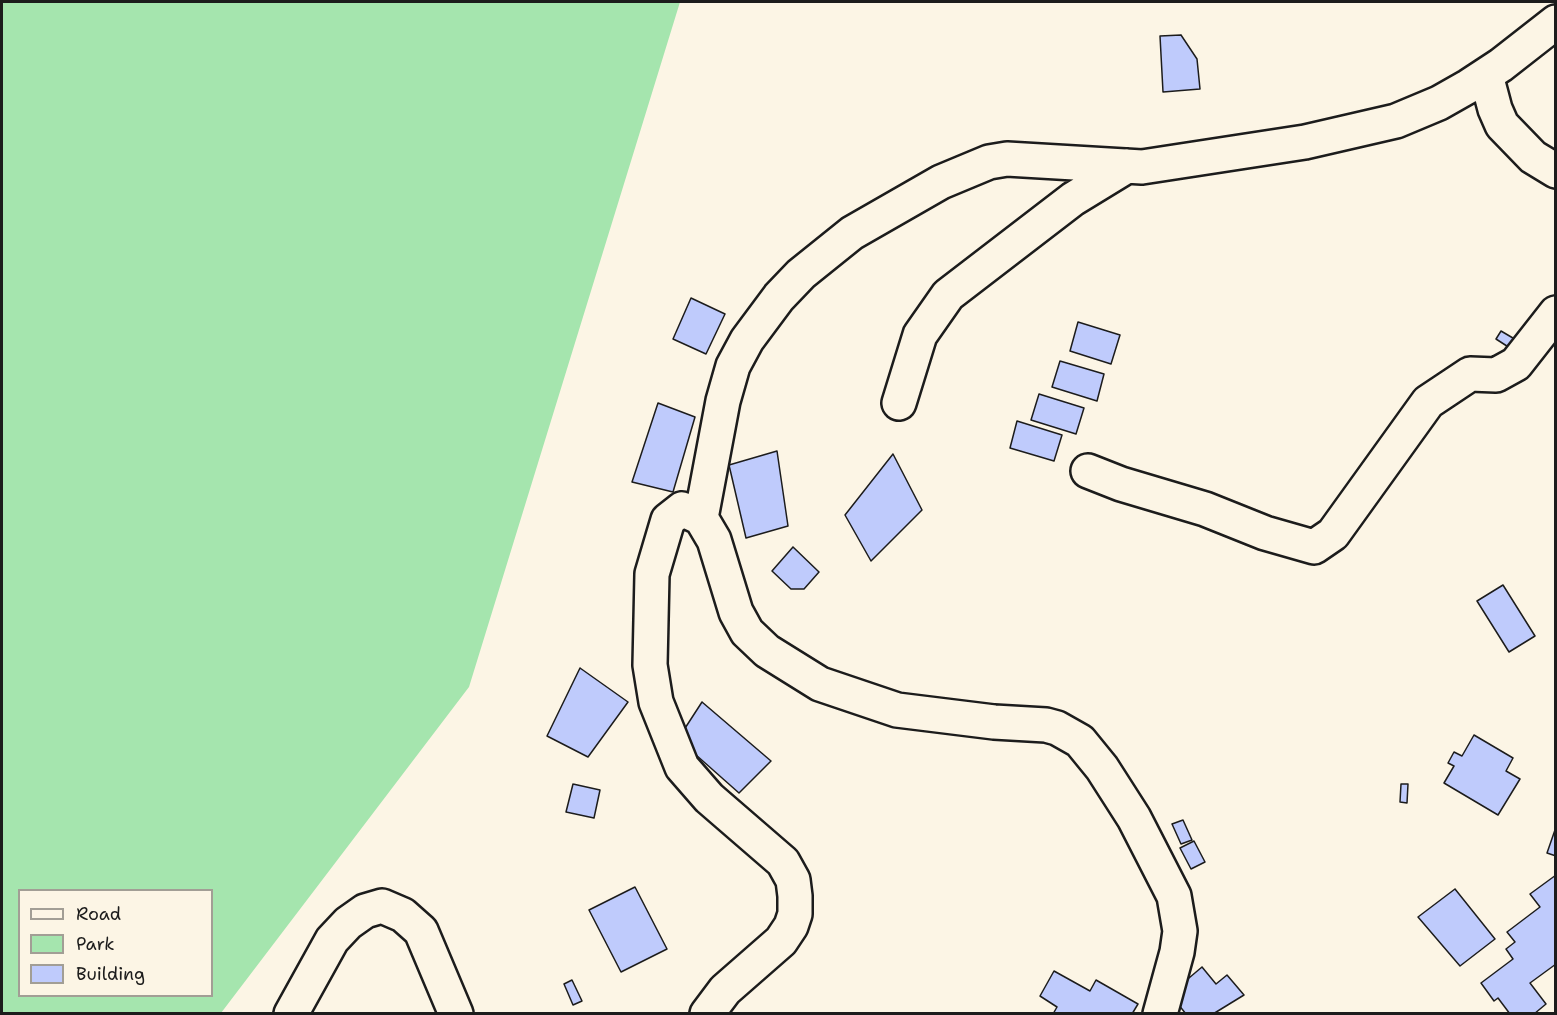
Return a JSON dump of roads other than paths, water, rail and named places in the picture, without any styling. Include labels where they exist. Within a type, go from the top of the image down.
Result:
[{"type":"street","points":[[701,518],[723,401],[733,366],[747,340],[779,297],[801,274],[852,233],[941,182],[989,162],[1007,159],[1127,166],[1159,165],[1305,142],[1396,121],[1439,103],[1486,75],[1556,22]]},
{"type":"street","points":[[1486,75],[1502,125],[1533,157],[1556,171]]},
{"type":"street","points":[[899,403],[920,335],[948,295],[1073,200],[1127,166]]},
{"type":"street","points":[[1088,471],[1121,484],[1204,509],[1265,533],[1314,547],[1333,534],[1428,402],[1470,374],[1496,375],[1516,364],[1556,314]]},
{"type":"street","points":[[706,1014],[725,990],[781,940],[791,926],[795,914],[795,896],[793,880],[783,862],[709,798],[682,767],[656,702],[650,665],[654,562],[662,535],[674,514],[687,510],[701,518],[714,540],[742,625],[767,651],[820,684],[897,710],[994,722],[1046,725],[1057,728],[1080,741],[1102,768],[1134,818],[1174,896],[1180,931],[1177,952],[1160,1014]]},
{"type":"street","points":[[291,1014],[332,940],[348,923],[365,911],[382,906],[403,915],[421,931],[456,1014]]}]
